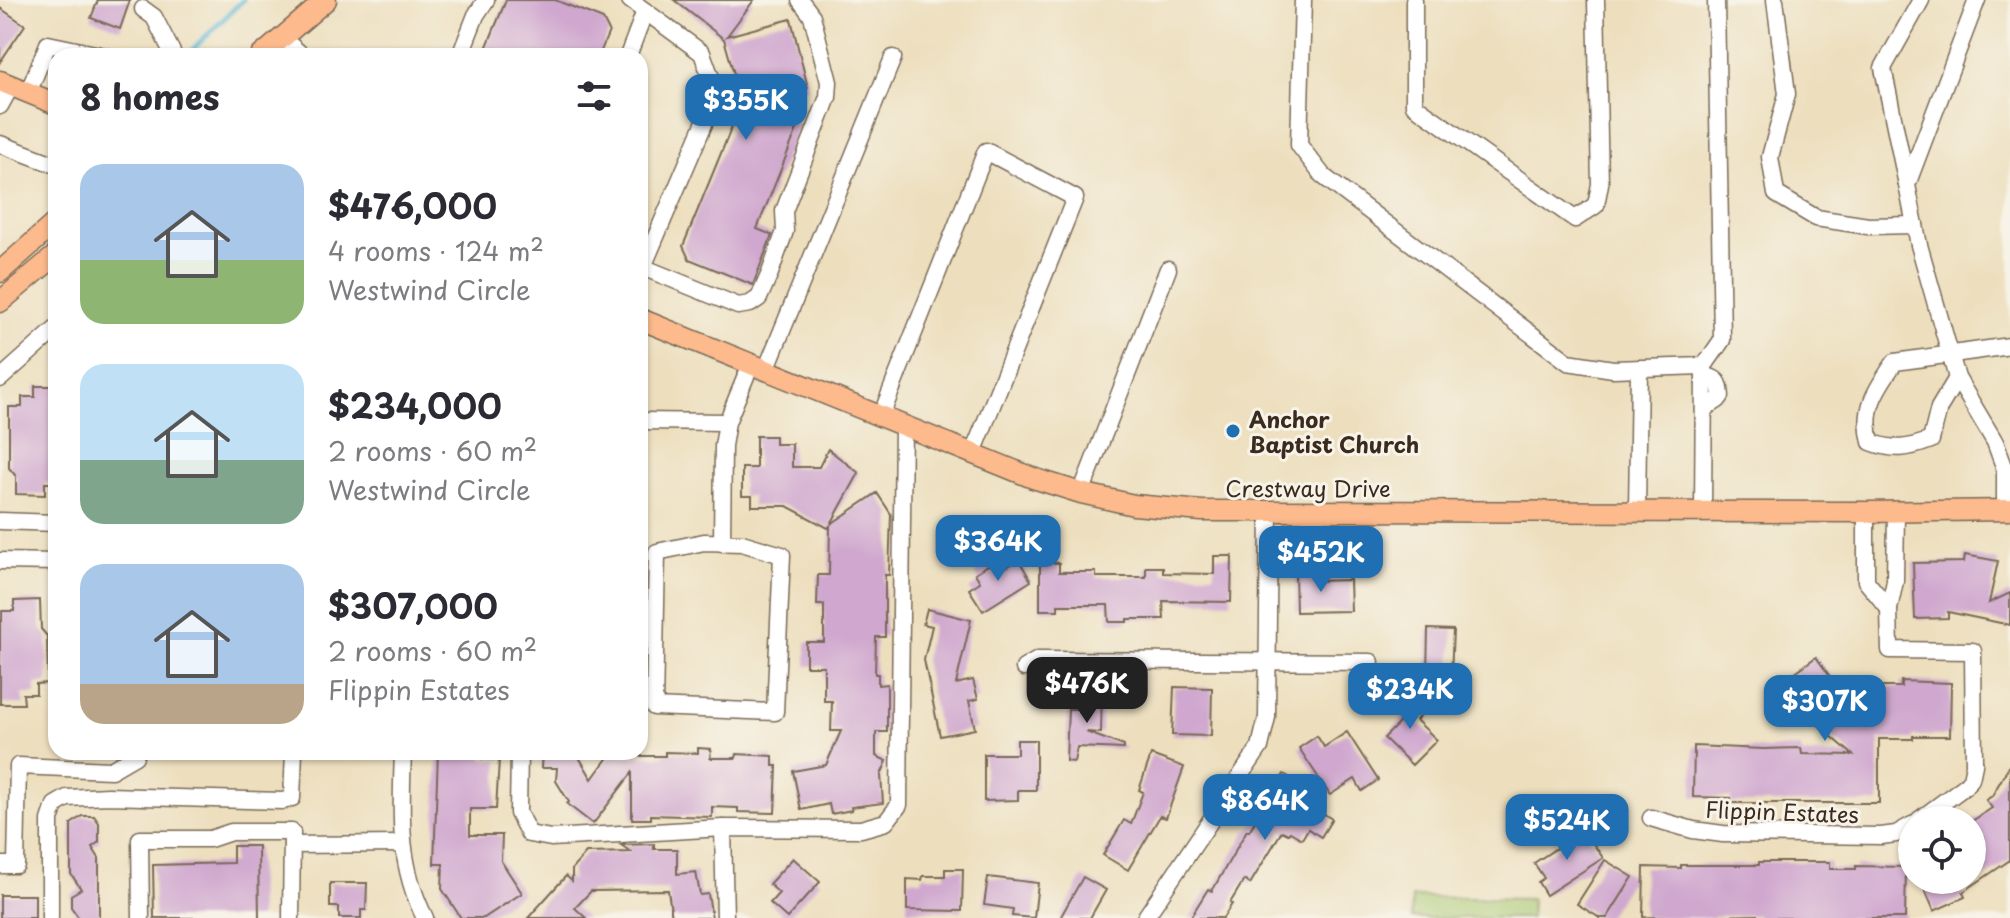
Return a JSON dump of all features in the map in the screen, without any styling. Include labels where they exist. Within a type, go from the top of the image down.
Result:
[{"type":"main road","points":[[270,48],[326,0]]},
{"type":"main road","points":[[13,87],[48,101]]},
{"type":"main road","points":[[0,272],[48,229]]},
{"type":"main road","points":[[0,264],[30,244]]},
{"type":"main road","points":[[0,302],[48,262]]},
{"type":"main road","name":"Crestway Drive","points":[[648,322],[1033,478],[1134,505],[1202,511],[2008,510]]},
{"type":"street","points":[[463,48],[476,15],[486,0]]},
{"type":"street","points":[[630,0],[702,53],[713,83],[704,124],[648,253]]},
{"type":"street","points":[[648,269],[738,306],[750,304],[759,298],[785,231],[784,211],[828,97],[829,82],[812,16],[800,0]]},
{"type":"street","points":[[1303,0],[1299,145],[1323,176],[1568,362],[1613,369],[1704,370]]},
{"type":"street","points":[[1414,0],[1414,105],[1575,219],[1596,205],[1600,184],[1596,0]]},
{"type":"street","points":[[1703,512],[1704,370],[1722,340],[1716,0]]},
{"type":"street","points":[[1775,0],[1787,94],[1770,157],[1776,194],[1816,218],[1868,226],[1915,225]]},
{"type":"street","points":[[1921,0],[1883,68],[1915,225],[1957,378],[2008,469],[2008,510]]},
{"type":"street","points":[[1907,185],[1977,0]]},
{"type":"street","points":[[143,9],[154,17],[170,48]]},
{"type":"street","points":[[631,48],[645,11]]},
{"type":"street","points":[[282,38],[294,48]]},
{"type":"street","points":[[0,106],[48,44],[67,48]]},
{"type":"street","points":[[722,543],[723,446],[727,422],[758,367],[893,58]]},
{"type":"street","points":[[0,144],[48,162]]},
{"type":"street","points":[[881,416],[986,151],[1075,198],[973,453]]},
{"type":"street","points":[[1081,493],[1168,269]]},
{"type":"street","points":[[0,379],[48,336]]},
{"type":"street","points":[[1957,378],[1939,408],[1931,440],[1914,447],[1888,448],[1871,442],[1866,425],[1874,392],[1895,362],[2010,346]]},
{"type":"street","points":[[1637,512],[1639,368]]},
{"type":"street","points":[[648,421],[727,422]]},
{"type":"street","points":[[519,760],[518,813],[529,834],[551,838],[723,828],[861,829],[886,822],[899,805],[903,424]]},
{"type":"street","points":[[1145,918],[1260,747],[1267,717],[1269,511]]},
{"type":"street","points":[[1866,512],[1866,581],[1889,609]]},
{"type":"street","points":[[1896,512],[1895,581],[1889,609],[1890,650],[1973,651],[1974,765],[1971,779],[1938,806]]},
{"type":"street","points":[[0,521],[48,523]]},
{"type":"street","points":[[704,542],[722,543],[742,543],[782,555],[775,712],[654,707],[657,552],[704,542]]},
{"type":"street","points":[[0,561],[48,562]]},
{"type":"street","points":[[1024,668],[1038,660],[1371,662]]},
{"type":"street","points":[[0,766],[84,760],[111,770],[128,760]]},
{"type":"street","points":[[50,918],[50,820],[55,805],[67,798],[108,796],[283,801],[292,798],[294,760]]},
{"type":"street","points":[[403,760],[402,844],[411,886],[425,918]]},
{"type":"street","points":[[0,865],[16,865],[18,766]]},
{"type":"street","name":"Flippin Estates","points":[[1651,818],[1693,830],[1723,834],[1881,836],[1898,833]]},
{"type":"street","points":[[723,828],[725,918]]},
{"type":"street","points":[[141,918],[140,839],[210,839],[231,832],[292,832],[291,918]]},
{"type":"street","points":[[292,845],[402,844]]},
{"type":"green space","points":[[1412,897],[1532,899],[1531,918],[1411,918]]},
{"type":"building","points":[[98,0],[130,0],[120,29],[91,18]]},
{"type":"building","points":[[506,0],[555,0],[603,19],[609,31],[602,48],[486,48]]},
{"type":"building","points":[[674,0],[754,0],[727,36],[791,19],[808,88],[746,103],[799,124],[757,229],[772,235],[753,285],[689,259],[683,246],[742,102],[724,39]]},
{"type":"building","points":[[0,8],[25,25],[0,62]]},
{"type":"building","points":[[35,386],[48,386],[48,483],[45,483],[45,495],[16,494],[16,476],[9,468],[9,407],[22,407],[22,397],[35,397]]},
{"type":"building","points":[[756,436],[775,436],[775,444],[792,444],[792,467],[819,467],[828,449],[859,473],[831,524],[877,493],[891,514],[889,575],[885,575],[885,637],[876,637],[875,674],[878,674],[878,685],[887,684],[887,732],[876,732],[876,756],[887,761],[881,775],[883,803],[851,807],[852,810],[831,814],[829,804],[801,810],[793,771],[826,765],[841,731],[831,731],[832,701],[824,701],[824,666],[806,666],[806,642],[824,642],[824,605],[817,605],[818,575],[829,575],[830,526],[828,528],[787,506],[752,506],[752,496],[742,496],[742,468],[756,468]]},
{"type":"building","points":[[1965,555],[1998,561],[1989,603],[2010,593],[2010,625],[1948,612],[1948,618],[1915,619],[1913,563],[1964,562]]},
{"type":"building","points":[[1214,556],[1232,556],[1231,602],[1163,601],[1164,619],[1127,619],[1127,622],[1109,622],[1108,605],[1058,605],[1058,610],[1040,610],[1040,562],[1059,563],[1059,572],[1096,572],[1096,577],[1146,577],[1146,567],[1163,567],[1163,573],[1214,574]]},
{"type":"building","points":[[1000,558],[1006,567],[1019,560],[1031,581],[983,611],[969,589],[980,582],[975,573]]},
{"type":"building","points":[[1295,571],[1314,571],[1314,581],[1350,580],[1351,611],[1296,612]]},
{"type":"building","points":[[40,600],[41,629],[47,636],[48,683],[36,684],[36,694],[23,694],[24,704],[0,704],[2,611],[14,611],[14,601]]},
{"type":"building","points":[[927,609],[971,620],[956,684],[973,680],[978,699],[969,701],[975,729],[940,736],[924,660],[932,626],[923,624]]},
{"type":"building","points":[[1428,629],[1453,630],[1451,675],[1427,674]]},
{"type":"building","points":[[1816,657],[1839,689],[1848,678],[1880,706],[1880,687],[1901,687],[1901,681],[1951,683],[1950,736],[1879,739],[1879,803],[1731,803],[1731,798],[1693,797],[1694,746],[1801,748],[1802,754],[1853,755],[1800,709],[1790,717],[1771,690]]},
{"type":"building","points":[[1174,687],[1212,688],[1211,736],[1172,735]]},
{"type":"building","points":[[1083,688],[1102,689],[1101,733],[1086,732],[1124,746],[1124,749],[1077,747],[1074,762],[1066,761],[1068,709],[1082,709]]},
{"type":"building","points":[[1408,692],[1426,710],[1416,720],[1437,740],[1412,765],[1384,738],[1406,716],[1395,706]]},
{"type":"building","points":[[1347,732],[1378,780],[1362,791],[1355,779],[1330,795],[1299,748],[1317,736],[1324,747]]},
{"type":"building","points":[[1017,740],[1036,740],[1036,790],[1018,790],[1018,800],[984,801],[984,754],[1017,754]]},
{"type":"building","points":[[698,748],[711,749],[710,758],[736,758],[737,754],[773,756],[773,766],[777,766],[775,813],[738,812],[738,808],[712,807],[712,817],[651,815],[651,819],[632,819],[632,773],[593,824],[567,804],[569,802],[556,781],[557,768],[541,768],[542,760],[581,760],[592,779],[606,760],[648,760],[648,756],[665,756],[665,752],[698,753]]},
{"type":"building","points":[[1151,755],[1184,767],[1166,818],[1160,816],[1128,870],[1103,855],[1124,820],[1131,824],[1143,792],[1139,790]]},
{"type":"building","points":[[438,760],[499,760],[496,809],[470,809],[470,835],[502,835],[501,861],[522,893],[484,918],[461,918],[442,889],[443,864],[434,864]]},
{"type":"building","points":[[2010,764],[2010,860],[1986,876],[1986,812],[1992,808],[1986,800],[1992,796]]},
{"type":"building","points":[[1284,774],[1325,799],[1312,807],[1332,819],[1321,837],[1308,829],[1302,839],[1282,831],[1250,884],[1244,880],[1223,918],[1190,918],[1208,889],[1212,891]]},
{"type":"building","points":[[82,816],[94,816],[99,823],[99,842],[92,847],[99,858],[99,918],[79,918],[71,907],[71,895],[81,889],[71,874],[71,824]]},
{"type":"building","points":[[1584,830],[1603,858],[1546,895],[1538,882],[1544,878],[1534,863]]},
{"type":"building","points":[[654,844],[654,849],[677,849],[677,874],[696,872],[700,895],[708,894],[712,918],[672,918],[668,890],[591,891],[575,908],[586,918],[528,918],[566,876],[572,881],[572,869],[586,853],[631,852],[621,845]]},
{"type":"building","points":[[233,846],[258,846],[259,918],[154,918],[153,865],[233,863]]},
{"type":"building","points":[[793,858],[820,882],[787,918],[770,903],[779,893],[769,884]]},
{"type":"building","points":[[1605,860],[1633,877],[1607,918],[1600,918],[1577,904]]},
{"type":"building","points":[[1759,862],[1830,862],[1830,869],[1898,867],[1898,894],[1905,894],[1905,918],[1758,918],[1758,915],[1643,917],[1644,867],[1759,865]]},
{"type":"building","points":[[945,869],[963,869],[962,911],[907,910],[907,879],[945,876]]},
{"type":"building","points":[[988,877],[1038,883],[1034,918],[1012,916],[1013,909],[984,905]]},
{"type":"building","points":[[1083,877],[1106,890],[1090,918],[1060,918]]},
{"type":"building","points":[[330,883],[367,883],[366,910],[361,910],[361,918],[339,918],[339,907],[330,907]]},
{"type":"building","points":[[1927,894],[1964,894],[1965,897],[1934,911]]},
{"type":"building","points":[[0,895],[35,895],[35,918],[0,918]]},
{"type":"waterway","points":[[194,48],[243,0]]},
{"type":"place","name":"Anchor Baptist Church","points":[[1233,431]]}]
